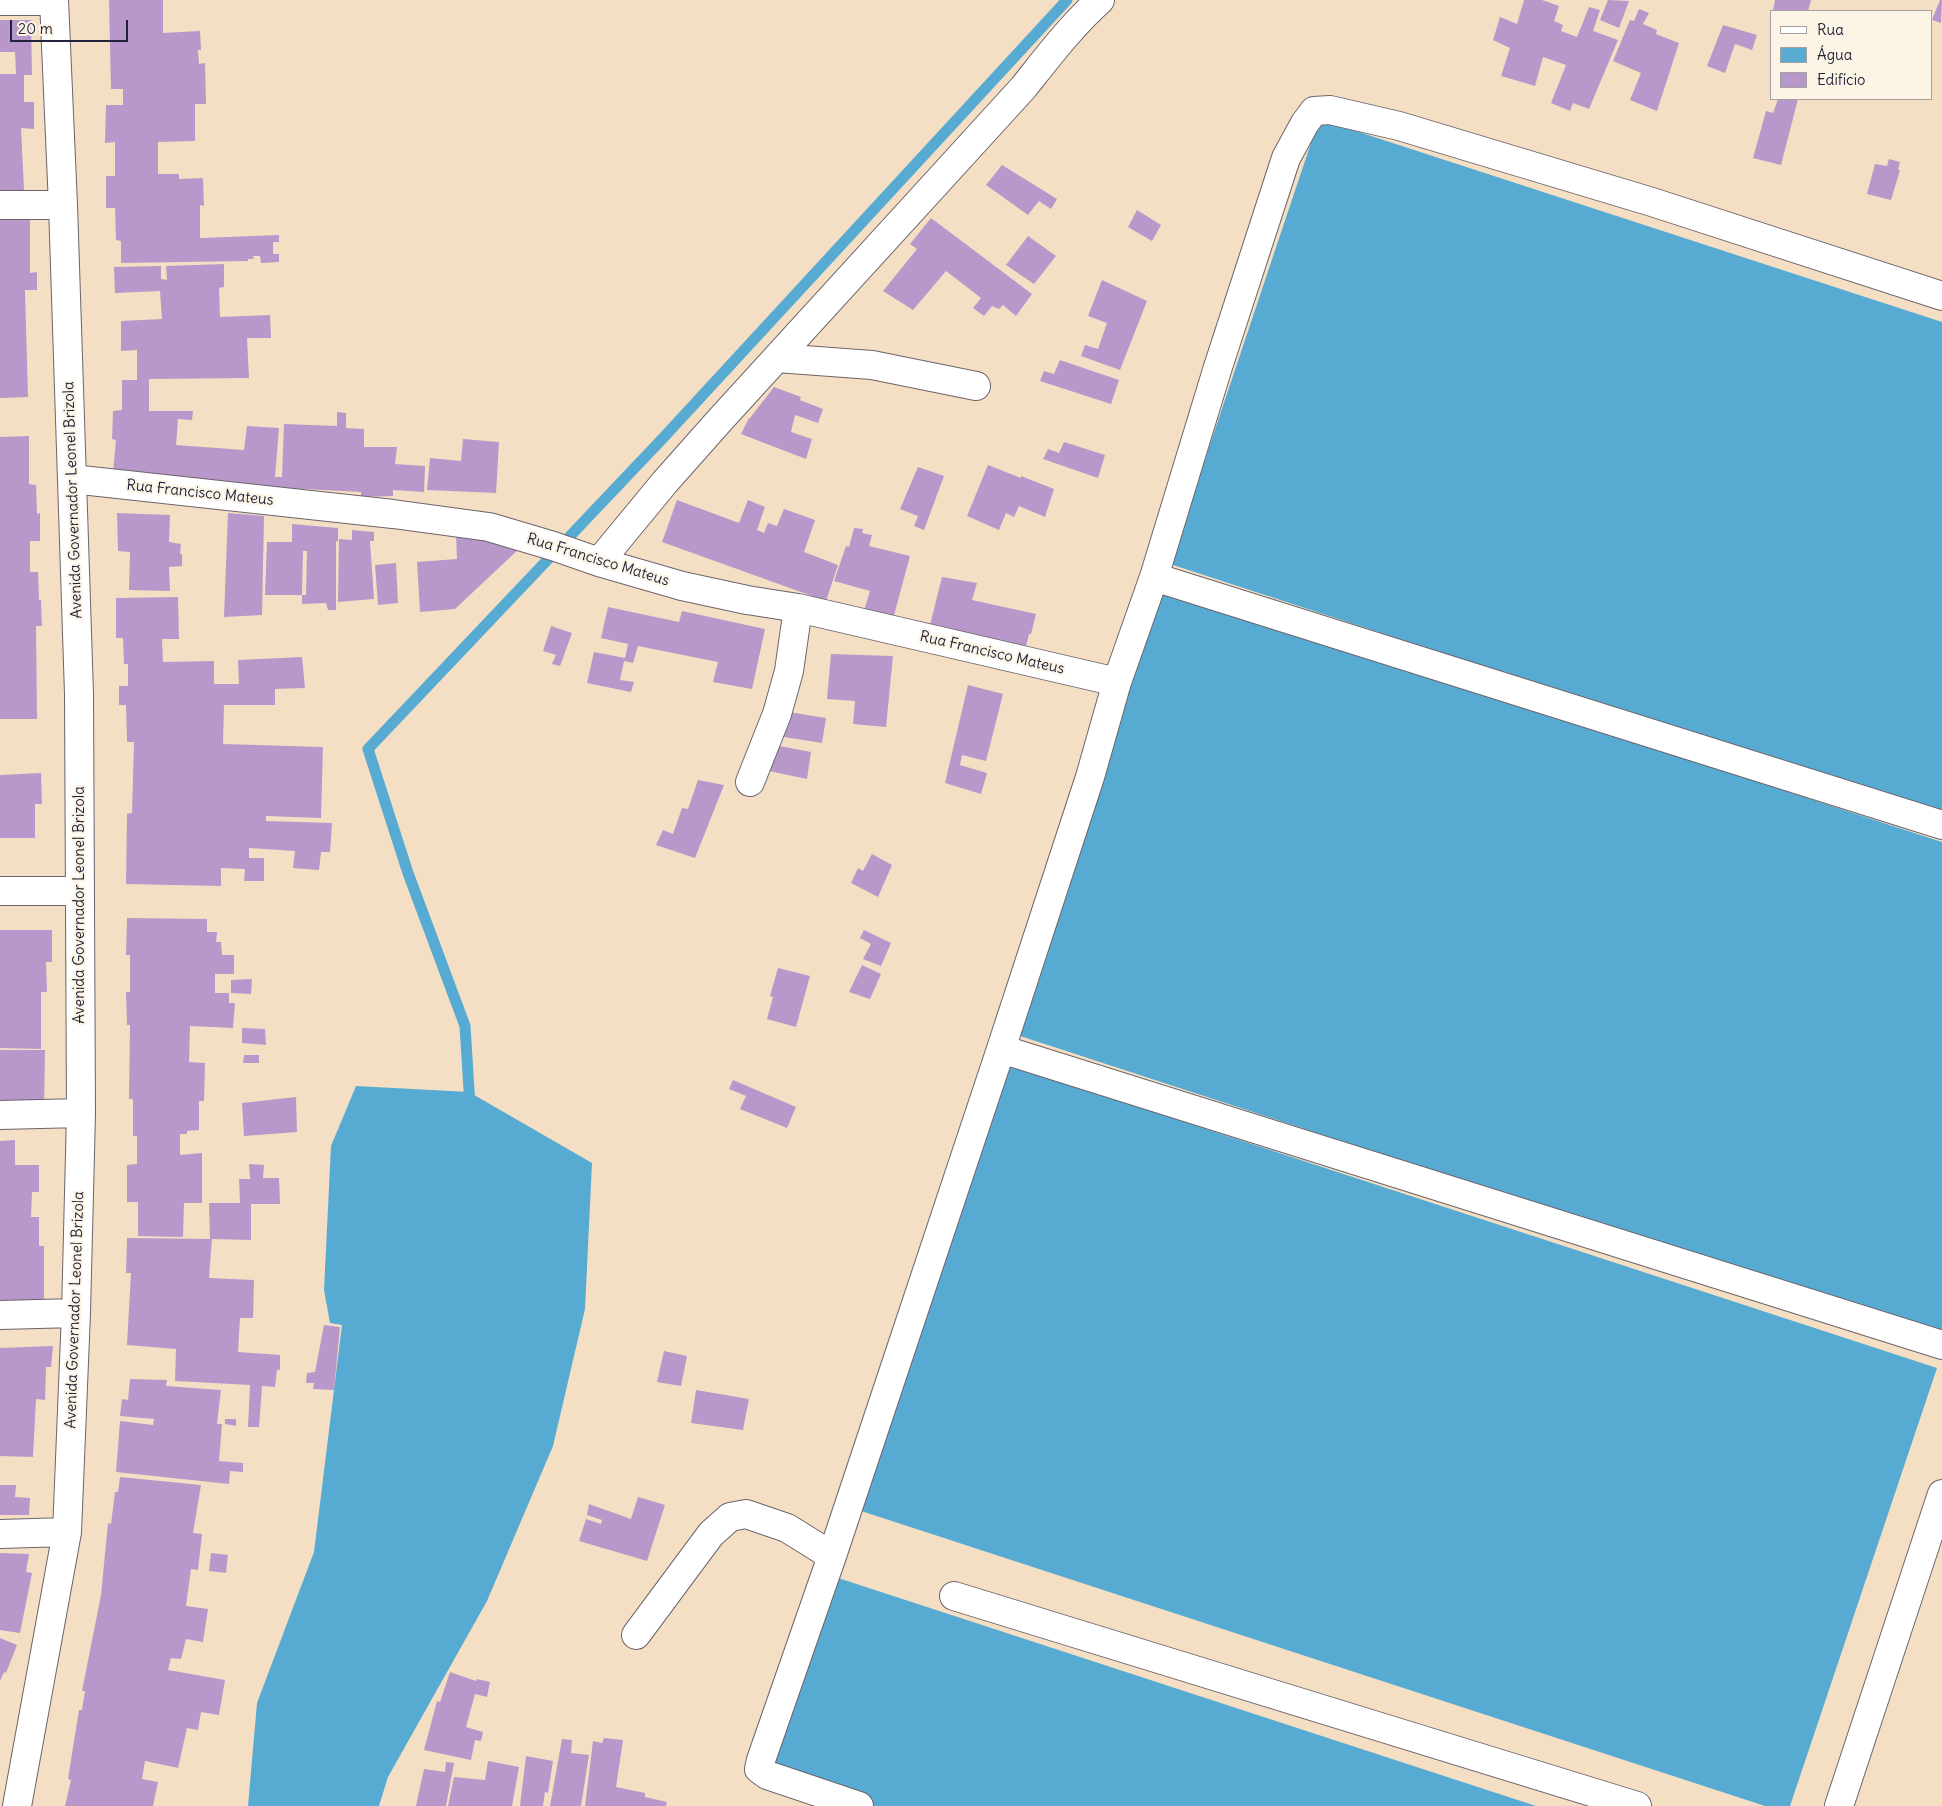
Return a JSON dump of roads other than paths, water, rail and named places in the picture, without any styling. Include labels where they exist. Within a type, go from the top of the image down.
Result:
[{"type":"street","points":[[0,2],[54,0]]},
{"type":"street","name":"Avenida Governador Leonel Brizola","points":[[17,1806],[67,1532],[76,1313],[81,1113],[79,694],[54,0]]},
{"type":"street","points":[[599,562],[665,482],[997,117],[1089,9],[1100,0]]},
{"type":"street","points":[[860,1806],[767,1775],[760,1769],[760,1760],[832,1556],[1001,1049],[1090,777],[1117,682],[1154,577],[1218,368],[1286,158],[1305,122],[1314,111],[1330,110],[1408,129],[1652,202],[1942,296]]},
{"type":"street","points":[[0,205],[62,205]]},
{"type":"street","points":[[777,358],[872,365],[976,386]]},
{"type":"street","name":"Rua Francisco Mateus","points":[[72,479],[393,514],[489,528],[682,586],[747,600],[798,608],[1117,682]]},
{"type":"street","points":[[1154,577],[1942,825]]},
{"type":"street","points":[[750,782],[778,714],[789,671],[798,608]]},
{"type":"street","points":[[0,891],[80,891]]},
{"type":"street","points":[[1001,1049],[1726,1279],[1942,1345]]},
{"type":"street","points":[[0,1115],[81,1113]]},
{"type":"street","points":[[0,1315],[76,1313]]},
{"type":"street","points":[[1840,1806],[1942,1494]]},
{"type":"street","points":[[636,1635],[711,1534],[730,1518],[746,1514],[787,1528],[832,1556]]},
{"type":"street","points":[[0,1534],[67,1532]]},
{"type":"street","points":[[954,1596],[1637,1806]]},
{"type":"water","points":[[1319,119],[1942,322],[1942,816],[1170,564]]},
{"type":"water","points":[[1159,587],[1942,842],[1942,1337],[1011,1033]]},
{"type":"water","points":[[1001,1062],[1937,1368],[1790,1806],[1765,1806],[852,1508]]},
{"type":"water","points":[[356,1086],[469,1092],[592,1163],[585,1309],[553,1446],[487,1601],[388,1777],[379,1806],[248,1806],[257,1703],[314,1552],[342,1325],[330,1323],[324,1290],[331,1146]]},
{"type":"water","points":[[826,1574],[1536,1806],[874,1806],[761,1769]]},
{"type":"waterway","points":[[470,1106],[465,1026],[408,873],[368,749],[664,437],[1067,0]]}]
